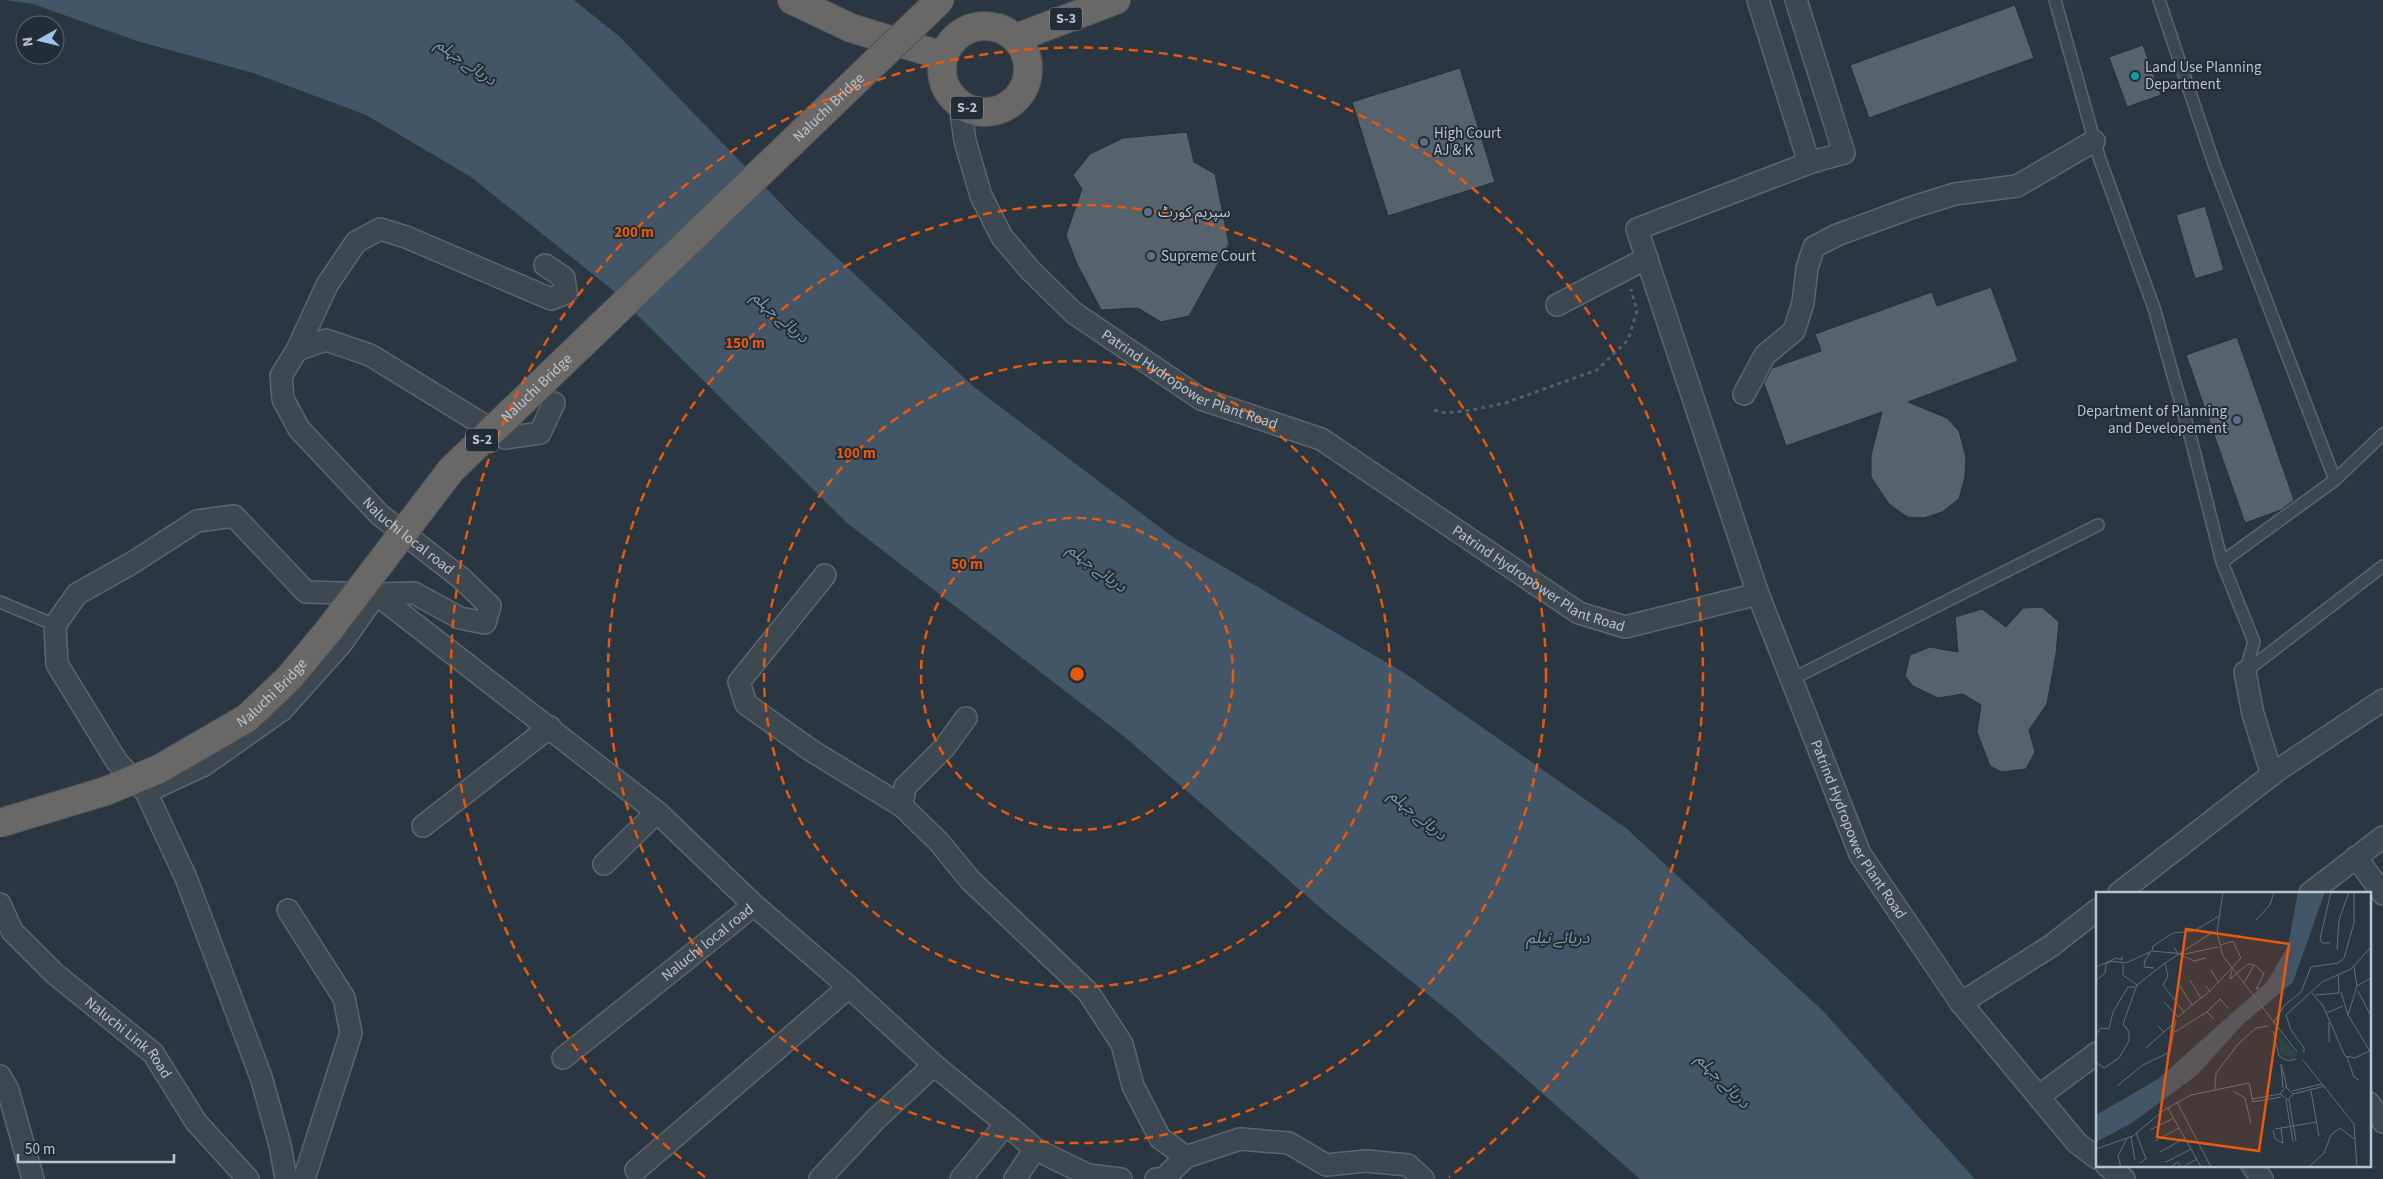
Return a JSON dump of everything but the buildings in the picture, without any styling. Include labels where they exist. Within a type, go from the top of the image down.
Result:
[{"type":"highway","points":[[792,0],[851,28],[943,56],[956,38],[975,27],[989,26],[1003,30],[1016,38]]},
{"type":"highway","name":"Naluchi Bridge","points":[[0,823],[106,791],[159,769],[247,718],[289,678],[323,637],[451,470],[940,0]]},
{"type":"highway","name":"S-3","points":[[1016,38],[1116,0]]},
{"type":"highway","name":"S-2","points":[[943,56],[941,70],[950,96],[960,105],[973,111],[986,113],[1000,110],[1012,104],[1021,93],[1027,80],[1028,65],[1024,51],[1016,38]]},
{"type":"street","points":[[1758,0],[1809,163]]},
{"type":"street","points":[[1758,594],[1637,229],[1809,163],[1844,152],[1796,0]]},
{"type":"street","name":"Patrind Hydropower Plant Road","points":[[960,105],[965,141],[981,196],[1002,238],[1031,271],[1074,313],[1201,399],[1321,439],[1579,613],[1625,627],[1758,594],[1860,854],[1961,1003],[2078,1142],[2096,1157]]},
{"type":"street","points":[[1744,394],[1765,355],[1794,330],[1803,303],[1807,268],[1814,247],[1838,235],[1955,194],[2017,186],[2094,141]]},
{"type":"street","name":"Naluchi local road","points":[[376,594],[414,593],[460,618],[485,624],[490,606],[462,578],[380,515],[299,429],[283,399],[281,376],[297,350],[327,285],[356,242],[380,229],[406,237],[551,298],[566,293],[564,278],[545,265]]},
{"type":"street","points":[[1557,305],[1647,258]]},
{"type":"street","points":[[297,350],[326,340],[370,355],[505,438],[540,433],[554,403]]},
{"type":"street","points":[[286,1179],[280,1145],[261,1077],[186,878],[146,792],[118,762],[57,664],[55,625],[77,594],[132,563],[197,521],[234,516],[306,592],[376,594],[550,727],[657,812],[754,905]]},
{"type":"street","points":[[825,575],[739,682],[746,704],[812,751],[902,806],[940,842],[970,880],[1088,992],[1122,1044],[1133,1086],[1160,1138],[1186,1156]]},
{"type":"street","points":[[146,792],[204,765],[282,710],[341,644],[376,594]]},
{"type":"street","points":[[2245,672],[2254,714],[2272,775]]},
{"type":"street","points":[[2120,892],[2272,775],[2383,700]]},
{"type":"street","points":[[902,806],[905,788],[944,748],[966,718]]},
{"type":"street","points":[[423,826],[550,727]]},
{"type":"street","points":[[604,864],[657,812]]},
{"type":"street","points":[[2311,892],[2383,837]]},
{"type":"street","points":[[2356,857],[2383,894]]},
{"type":"street","name":"Naluchi Link Road","points":[[0,904],[12,931],[55,974],[153,1053],[196,1122],[248,1179]]},
{"type":"street","name":"Naluchi local road","points":[[563,1058],[754,905],[934,1065],[1035,1149],[1091,1177],[1121,1179]]},
{"type":"street","points":[[288,910],[344,998],[351,1033],[304,1179]]},
{"type":"street","points":[[1961,1003],[2051,946],[2096,911]]},
{"type":"street","points":[[636,1170],[849,988]]},
{"type":"street","points":[[2039,1096],[2096,1054]]},
{"type":"street","points":[[820,1179],[875,1120],[934,1065]]},
{"type":"street","points":[[0,1076],[8,1090],[34,1179]]},
{"type":"street","points":[[2370,1104],[2383,1122]]},
{"type":"street","points":[[961,1179],[1006,1124]]},
{"type":"street","points":[[1156,1179],[1163,1179],[1186,1156],[1240,1139],[1288,1143],[1326,1165],[1366,1161],[1408,1165],[1423,1179]]},
{"type":"street","points":[[1015,1179],[1035,1149]]},
{"type":"street","points":[[2107,1166],[2124,1179]]},
{"type":"street","points":[[2253,1166],[2262,1179]]},
{"type":"lane","points":[[2055,0],[2094,141],[2154,308],[2191,439],[2222,562],[2254,642],[2245,672]]},
{"type":"lane","points":[[2159,0],[2214,164],[2335,480]]},
{"type":"lane","points":[[2222,562],[2335,480],[2383,434]]},
{"type":"lane","points":[[1792,679],[2098,525]]},
{"type":"lane","points":[[2245,672],[2383,566]]},
{"type":"lane","points":[[0,602],[55,625]]},
{"type":"path","points":[[1434,410],[1446,413],[1505,403],[1597,370],[1628,340],[1637,311],[1626,269]]},
{"type":"water","name":"دریائے نیلم","points":[[5,0],[574,0],[619,36],[795,218],[974,387],[1174,538],[1403,672],[1626,828],[1823,1011],[1975,1179],[1640,1179],[1452,1014],[1324,911],[1126,738],[847,523],[610,288],[471,177],[366,115],[253,73],[137,41],[33,4]]},
{"type":"place","name":"Land Use Planning Department","points":[[2135,76]]},
{"type":"place","name":"High Court AJ & K","points":[[1424,142]]},
{"type":"place","name":"سپریم کورٹ","points":[[1148,212]]},
{"type":"place","name":"Supreme Court","points":[[1151,256]]},
{"type":"place","name":"Department of Planning and Developement","points":[[2237,420]]},
{"type":"water label","name":"دریائے جہلم","points":[[466,62]]},
{"type":"water label","name":"دریائے جہلم","points":[[780,317]]},
{"type":"water label","name":"دریائے جہلم","points":[[1097,568]]},
{"type":"water label","name":"دریائے جہلم","points":[[1418,815]]},
{"type":"water label","name":"دریائے جہلم","points":[[1723,1081]]}]
